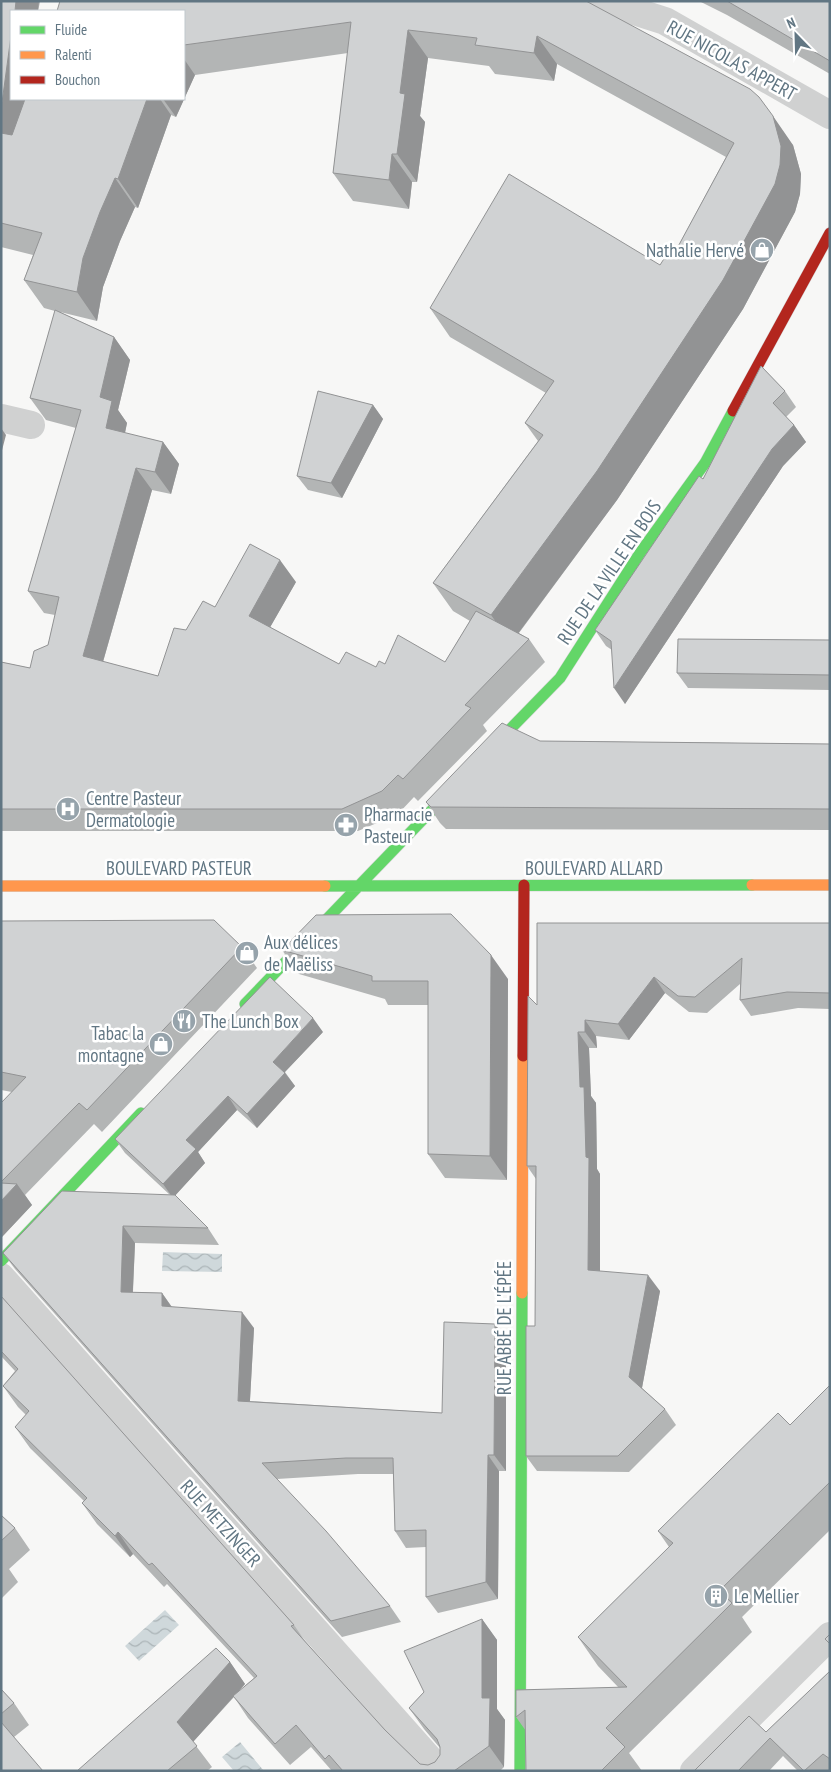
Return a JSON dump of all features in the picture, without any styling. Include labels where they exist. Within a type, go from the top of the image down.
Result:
[{"type":"street","name":"RUE NICOLAS APPERT","points":[[602,1],[665,21],[830,115]]},
{"type":"street","name":"RUE DE LA VILLE EN BOIS","points":[[479,762],[560,678],[640,553],[705,463],[830,233]]},
{"type":"street","points":[[1,418],[31,425]]},
{"type":"street","points":[[235,1014],[465,775]]},
{"type":"street","name":"BOULEVARD ALLARD","points":[[358,885],[830,886]]},
{"type":"street","name":"BOULEVARD PASTEUR","points":[[1,886],[358,885]]},
{"type":"street","name":"RUE ABBÉ DE L'ÉPÉE","points":[[520,1771],[524,885]]},
{"type":"street","points":[[1,1261],[147,1107]]},
{"type":"street","name":"RUE METZINGER","points":[[1,1276],[440,1771]]},
{"type":"street","points":[[694,1771],[830,1636]]},
{"type":"water","points":[[163,1252],[222,1254],[222,1272],[162,1271]]},
{"type":"water","points":[[165,1610],[179,1625],[139,1661],[125,1646]]},
{"type":"water","points":[[240,1742],[264,1771],[234,1771],[222,1757]]},
{"type":"building","points":[[1,1],[16,1],[15,10],[10,10],[10,43],[1,110]]},
{"type":"building","points":[[60,1],[586,1],[750,89],[759,97],[773,116],[781,146],[780,165],[775,184],[723,280],[597,471],[491,615],[433,583],[543,435],[525,423],[554,381],[430,308],[509,174],[660,265],[669,251],[674,254],[734,143],[537,36],[534,53],[475,45],[477,38],[408,30],[400,93],[405,94],[397,154],[392,154],[389,180],[333,173],[351,22],[185,45],[185,10],[57,10]]},
{"type":"building","points":[[727,1],[830,1],[830,61]]},
{"type":"building","points":[[25,100],[147,100],[118,179],[115,178],[83,258],[77,292],[24,280],[42,233],[1,223],[1,133],[12,135]]},
{"type":"building","points":[[55,310],[114,337],[100,397],[112,401],[106,428],[163,442],[155,472],[136,468],[83,656],[158,676],[174,628],[186,630],[203,601],[215,607],[250,544],[280,560],[249,616],[339,664],[346,652],[376,667],[379,661],[385,664],[398,635],[445,662],[476,611],[529,639],[465,705],[471,708],[403,779],[398,775],[382,791],[342,809],[1,809],[1,662],[30,668],[34,651],[48,645],[59,597],[28,591],[81,410],[30,398]]},
{"type":"building","points":[[761,366],[785,391],[773,403],[794,425],[772,449],[614,688],[611,641],[595,630],[699,476],[703,479]]},
{"type":"building","points":[[318,391],[373,405],[331,483],[297,476]]},
{"type":"building","points":[[678,639],[830,640],[830,675],[677,673]]},
{"type":"building","points":[[502,723],[540,741],[830,744],[830,809],[431,807],[426,802]]},
{"type":"building","points":[[451,914],[491,955],[490,1156],[428,1154],[428,981],[372,981],[372,976],[282,950],[316,915]]},
{"type":"building","points":[[214,920],[242,947],[87,1110],[79,1103],[1,1182],[1,1103],[26,1077],[1,1072],[1,921]]},
{"type":"building","points":[[537,923],[830,923],[830,993],[787,992],[740,1000],[742,958],[695,997],[678,996],[654,977],[618,1024],[585,1020],[585,1032],[578,1032],[580,1087],[584,1087],[586,1157],[589,1158],[588,1270],[648,1275],[629,1377],[665,1409],[618,1456],[526,1456],[526,1326],[535,1326],[536,1166],[527,1166],[528,996],[537,1005]]},
{"type":"building","points":[[270,977],[313,1018],[273,1062],[285,1073],[247,1114],[228,1096],[186,1140],[196,1149],[163,1184],[115,1139]]},
{"type":"building","points":[[1,1183],[17,1184],[1,1201]]},
{"type":"building","points":[[62,1191],[175,1195],[208,1228],[123,1226],[121,1292],[162,1293],[162,1306],[242,1312],[238,1401],[442,1413],[444,1322],[495,1324],[494,1455],[488,1455],[486,1582],[426,1597],[426,1530],[395,1531],[393,1458],[346,1458],[262,1463],[326,1531],[390,1606],[331,1621],[3,1253]]},
{"type":"building","points":[[1,1296],[294,1625],[291,1626],[385,1730],[420,1764],[428,1765],[435,1762],[440,1755],[440,1747],[437,1739],[409,1708],[424,1692],[404,1651],[482,1619],[482,1698],[490,1698],[489,1746],[454,1771],[343,1771],[329,1755],[325,1759],[296,1725],[275,1744],[233,1696],[257,1676],[152,1563],[149,1565],[118,1532],[115,1536],[82,1503],[87,1498],[15,1427],[29,1411],[3,1386],[18,1369],[1,1351]]},
{"type":"building","points":[[830,1385],[830,1482],[719,1591],[732,1603],[606,1728],[625,1747],[601,1771],[526,1771],[525,1710],[516,1717],[516,1690],[627,1687],[578,1637],[673,1543],[658,1531],[778,1413],[790,1425]]},
{"type":"building","points":[[1,1515],[15,1528],[1,1541]]},
{"type":"building","points":[[830,1634],[830,1644],[825,1639]]},
{"type":"building","points":[[216,1648],[230,1662],[177,1722],[197,1746],[167,1771],[77,1771]]},
{"type":"building","points":[[830,1671],[830,1759],[823,1754],[804,1771],[770,1738],[738,1771],[694,1771],[749,1716],[766,1732]]},
{"type":"building","points":[[1,1689],[14,1703],[1,1714]]},
{"type":"building","points":[[1,1722],[43,1771],[1,1771]]},
{"type":"traffic: fast","points":[[486,754],[560,678],[640,553],[705,463],[733,411]]},
{"type":"traffic: fast","points":[[245,1004],[458,783]]},
{"type":"traffic: fast","points":[[325,886],[752,885]]},
{"type":"traffic: fast","points":[[1,1261],[141,1113]]},
{"type":"traffic: fast","points":[[520,1771],[522,1293]]},
{"type":"traffic: slow","points":[[752,885],[830,885]]},
{"type":"traffic: slow","points":[[1,886],[325,886]]},
{"type":"traffic: slow","points":[[522,1293],[523,1056]]},
{"type":"traffic: jam","points":[[733,411],[830,233]]},
{"type":"traffic: jam","points":[[523,1056],[524,885]]},
{"type":"place","name":"Nathalie Hervé","points":[[762,250]]},
{"type":"place","name":"Centre Pasteur Dermatologie","points":[[68,809]]},
{"type":"place","name":"Pharmacie Pasteur","points":[[346,825]]},
{"type":"place","name":"Aux délices de Maëliss","points":[[247,953]]},
{"type":"place","name":"The Lunch Box","points":[[184,1021]]},
{"type":"place","name":"Tabac la montagne","points":[[161,1044]]},
{"type":"place","name":"Le Mellier","points":[[716,1596]]}]
